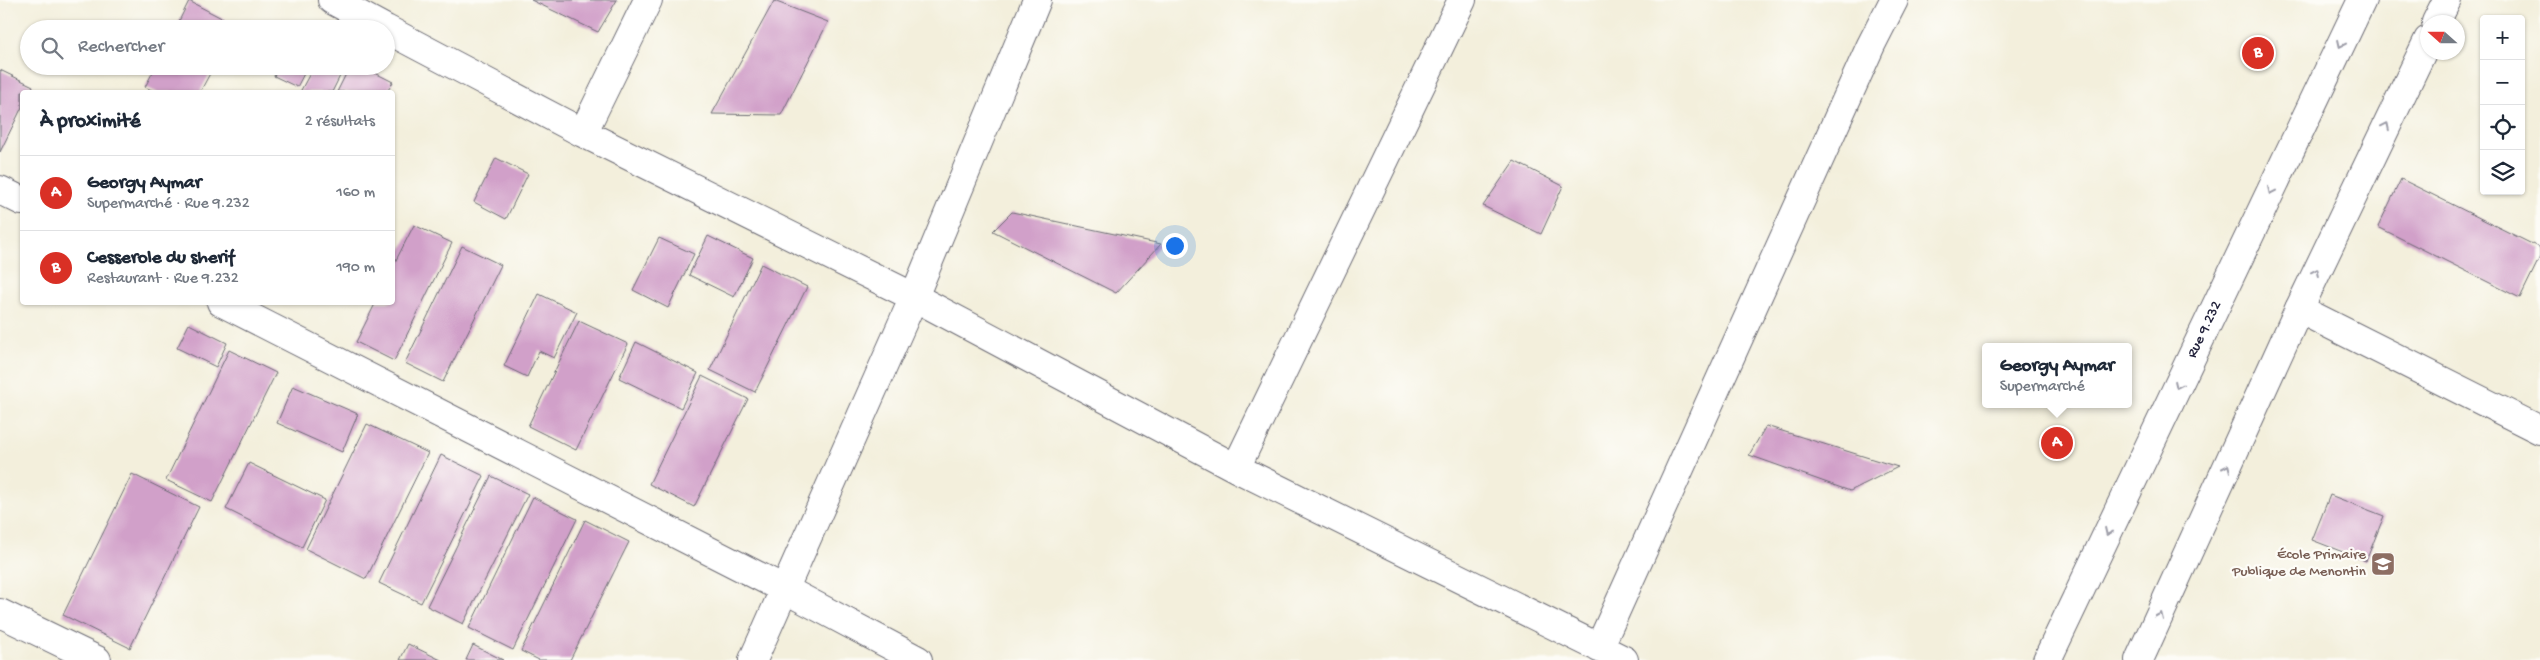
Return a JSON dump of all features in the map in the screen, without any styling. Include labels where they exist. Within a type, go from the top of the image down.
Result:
[{"type":"street","points":[[332,0],[369,20]]},
{"type":"street","points":[[583,133],[648,0]]},
{"type":"street","points":[[753,660],[786,590],[914,297],[1037,0]]},
{"type":"street","points":[[1236,468],[1462,0]]},
{"type":"street","points":[[1599,648],[1894,0]]},
{"type":"street","name":"Rue 9.232","points":[[2047,660],[2362,0]]},
{"type":"street","points":[[2440,15],[2447,0]]},
{"type":"street","points":[[395,34],[583,133],[914,297],[1236,468],[1624,660]]},
{"type":"street","points":[[2139,660],[2299,309],[2420,57]]},
{"type":"street","points":[[0,190],[20,200]]},
{"type":"street","points":[[227,305],[786,590],[918,660]]},
{"type":"street","points":[[2299,309],[2540,430]]},
{"type":"street","points":[[0,613],[97,660]]},
{"type":"building","points":[[531,0],[617,0],[598,32]]},
{"type":"building","points":[[189,1],[225,20],[180,20]]},
{"type":"building","points":[[774,1],[828,22],[781,115],[712,114]]},
{"type":"building","points":[[0,70],[33,86],[31,90],[20,90],[20,111],[0,152]]},
{"type":"building","points":[[151,75],[209,75],[201,90],[152,90],[145,87]]},
{"type":"building","points":[[274,75],[303,75],[297,87]]},
{"type":"building","points":[[309,75],[340,75],[333,90],[301,90]]},
{"type":"building","points":[[346,75],[379,75],[393,82],[388,90],[338,90]]},
{"type":"building","points":[[496,158],[528,174],[506,219],[474,202]]},
{"type":"building","points":[[1514,161],[1563,186],[1541,234],[1483,206]]},
{"type":"building","points":[[2401,179],[2540,248],[2540,257],[2520,298],[2378,227]]},
{"type":"building","points":[[1012,212],[1161,244],[1116,293],[993,231]]},
{"type":"building","points":[[414,225],[452,243],[394,361],[356,342],[374,305],[395,305],[395,262]]},
{"type":"building","points":[[708,236],[753,258],[734,297],[689,275]]},
{"type":"building","points":[[659,238],[694,254],[668,308],[633,290]]},
{"type":"building","points":[[462,246],[501,265],[443,382],[405,363]]},
{"type":"building","points":[[761,264],[807,287],[755,392],[710,370]]},
{"type":"building","points":[[539,294],[577,312],[554,358],[539,351],[527,377],[504,366]]},
{"type":"building","points":[[579,321],[628,344],[576,450],[528,426]]},
{"type":"building","points":[[189,324],[227,343],[216,367],[177,348]]},
{"type":"building","points":[[636,342],[698,373],[681,408],[619,378]]},
{"type":"building","points":[[229,350],[276,373],[212,502],[166,480]]},
{"type":"building","points":[[702,376],[748,399],[694,507],[649,484]]},
{"type":"building","points":[[293,386],[358,414],[342,452],[277,423]]},
{"type":"building","points":[[367,424],[428,453],[366,579],[306,549]]},
{"type":"building","points":[[1766,426],[1898,467],[1850,491],[1749,455]]},
{"type":"building","points":[[441,455],[484,476],[421,603],[379,583]]},
{"type":"building","points":[[249,463],[325,500],[302,547],[226,509]]},
{"type":"building","points":[[132,474],[199,507],[130,648],[63,615]]},
{"type":"building","points":[[491,476],[528,494],[463,624],[427,606]]},
{"type":"building","points":[[2330,495],[2384,516],[2366,561],[2312,540]]},
{"type":"building","points":[[533,497],[577,519],[513,650],[469,628]]},
{"type":"building","points":[[585,520],[629,542],[570,660],[539,660],[521,651]]},
{"type":"building","points":[[408,644],[441,660],[400,660]]},
{"type":"building","points":[[473,645],[503,660],[466,660]]},
{"type":"place","name":"Cesserole du sherif","points":[[2258,53]]},
{"type":"place","name":"Georgy Aymar","points":[[2057,443]]},
{"type":"place","name":"École Primaire Publique de Menontin","points":[[2383,564]]}]
